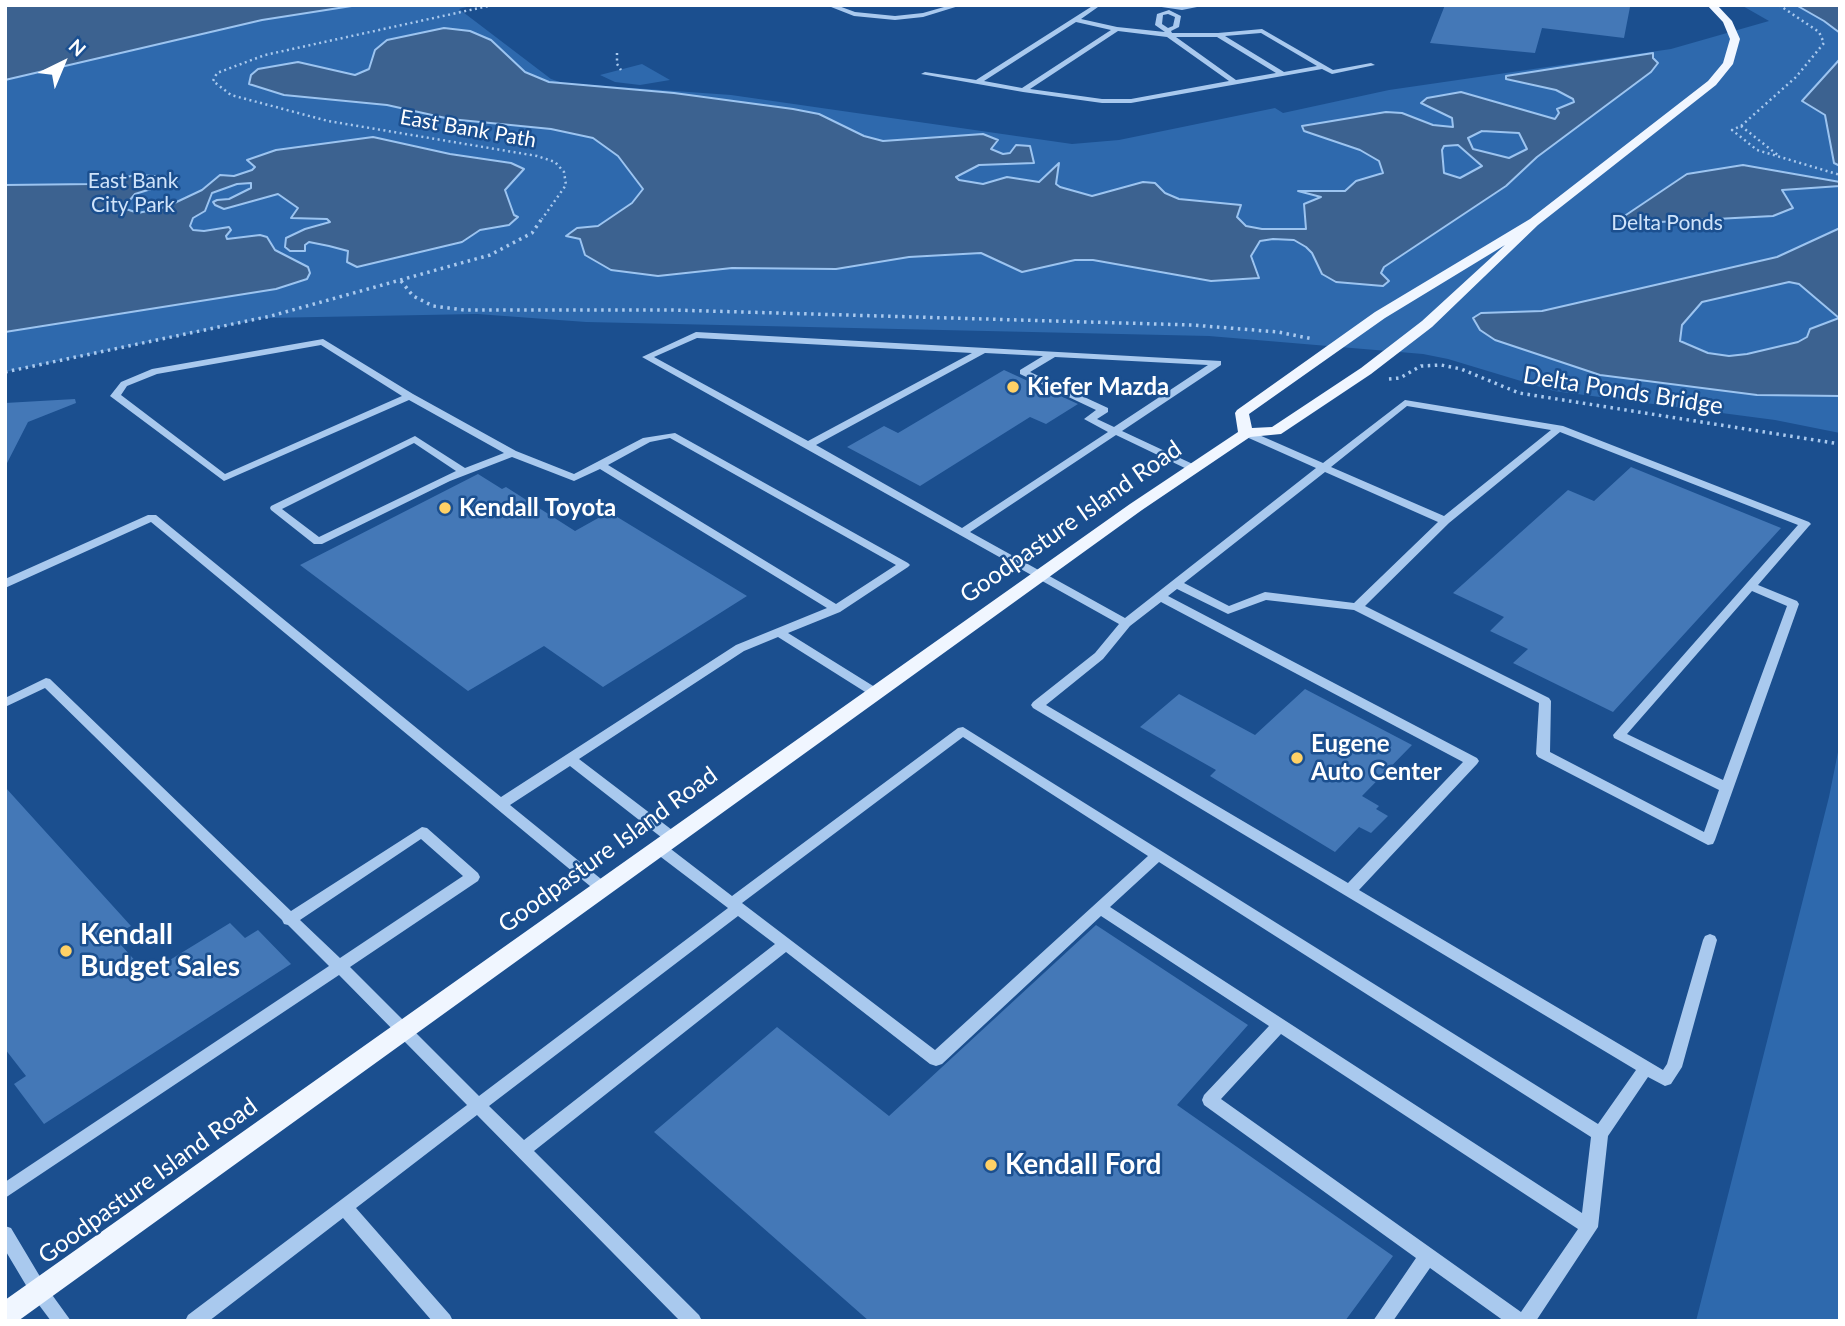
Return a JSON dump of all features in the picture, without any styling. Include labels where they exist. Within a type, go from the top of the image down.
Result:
[{"type":"main road","name":"Goodpasture Island Road","points":[[5,1315],[1038,575],[1246,433],[1276,431],[1366,371],[1427,324],[1534,222],[1712,83],[1728,65],[1735,39],[1727,21],[1712,5]]},
{"type":"main road","name":"Goodpasture Island Road","points":[[1246,433],[1242,413],[1313,360],[1479,253],[1534,222]]},
{"type":"street","points":[[829,5],[854,14],[895,18],[923,15],[959,5]]},
{"type":"street","points":[[1151,5],[1169,10],[1178,16],[1176,27],[1168,32]]},
{"type":"street","points":[[1169,10],[1204,5]]},
{"type":"street","points":[[978,82],[1095,7]]},
{"type":"street","points":[[1075,20],[1117,29],[1218,35],[1262,31],[1323,67]]},
{"type":"street","points":[[1023,90],[1117,29]]},
{"type":"street","points":[[1218,35],[1283,74]]},
{"type":"street","points":[[978,82],[1102,101],[1131,101],[1323,67]]},
{"type":"street","points":[[963,532],[1218,363],[696,335],[647,357],[1126,623],[1405,403],[1559,428],[1805,524],[1619,735],[1727,788]]},
{"type":"street","points":[[808,445],[984,349]]},
{"type":"street","points":[[1056,353],[1023,372],[1104,410],[1089,419],[1193,468]]},
{"type":"street","points":[[1357,607],[1445,521],[1559,428]]},
{"type":"street","points":[[1246,433],[1445,521]]},
{"type":"street","points":[[501,804],[740,648],[836,609],[904,565],[671,435],[647,440],[600,465]]},
{"type":"street","points":[[463,471],[415,439],[275,508],[318,542],[463,471],[512,453]]},
{"type":"street","points":[[600,465],[836,609]]},
{"type":"street","points":[[5,584],[152,517],[601,887]]},
{"type":"street","points":[[1176,584],[1228,610],[1265,596],[1357,607],[1545,701],[1543,754],[1707,840],[1793,604],[1750,586]]},
{"type":"street","points":[[1159,596],[1472,761],[1349,891]]},
{"type":"street","points":[[779,632],[874,692]]},
{"type":"street","points":[[5,703],[46,682],[340,967]]},
{"type":"street","points":[[194,1321],[478,1107],[735,905],[963,731],[1158,855],[936,1059],[735,905],[570,759]]},
{"type":"street","points":[[5,1191],[473,877],[422,832],[289,920]]},
{"type":"street","points":[[1100,908],[1589,1227]]},
{"type":"street","points":[[522,1151],[786,944]]},
{"type":"street","points":[[1280,1026],[1210,1100],[1519,1321]]},
{"type":"street","points":[[401,1031],[693,1321]]},
{"type":"street","points":[[1525,1321],[1589,1227],[1600,1134]]},
{"type":"street","points":[[345,1208],[444,1321]]},
{"type":"street","points":[[5,1234],[39,1291]]},
{"type":"street","points":[[1381,1321],[1428,1255]]},
{"type":"lane","points":[[1168,32],[1233,81]]},
{"type":"lane","points":[[1323,67],[1332,72],[1371,65]]},
{"type":"lane","points":[[925,74],[978,82]]},
{"type":"lane","points":[[409,396],[224,478],[115,396],[124,384],[155,371],[323,342],[409,396],[512,453],[574,478],[600,465]]},
{"type":"lane","points":[[1126,623],[1099,656],[1037,705],[1665,1079],[1674,1067],[1710,940]]},
{"type":"lane","points":[[1158,855],[1600,1134],[1646,1068]]},
{"type":"lane","points":[[340,967],[401,1031]]},
{"type":"lane","points":[[39,1291],[62,1321]]},
{"type":"path","name":"East Bank Path","points":[[5,372],[244,323],[490,255],[532,233],[566,185],[564,172],[555,162],[537,156],[328,121],[231,95],[213,81],[217,74],[236,64],[265,55],[493,5]]},
{"type":"path","points":[[1779,5],[1819,32],[1824,43],[1796,78],[1741,126],[1732,130],[1757,150],[1840,175]]},
{"type":"path","points":[[617,53],[617,64],[621,70]]},
{"type":"path","points":[[1741,126],[1781,158]]},
{"type":"path","points":[[401,281],[413,296],[433,306],[464,310],[673,310],[1192,325],[1278,332],[1314,339]]},
{"type":"path","name":"Delta Ponds Bridge","points":[[1387,379],[1421,366],[1441,365],[1461,369],[1519,393],[1840,444]]},
{"type":"green space","name":"Delta Ponds","points":[[358,5],[474,5],[459,9],[551,79],[563,83],[731,95],[1072,144],[1119,140],[1275,108],[1283,113],[1389,90],[1671,49],[1769,21],[1741,5],[1840,5],[1840,433],[1775,420],[1554,391],[1423,354],[1209,336],[586,322],[477,314],[265,318],[5,372],[5,80],[262,20]]},
{"type":"green space","points":[[642,64],[670,80],[640,85],[615,82],[600,75]]},
{"type":"green space","points":[[1840,742],[1840,1321],[1696,1321],[1829,797]]},
{"type":"shaded area","points":[[5,5],[358,5],[262,20],[5,80]]},
{"type":"shaded area","points":[[1796,5],[1840,5],[1840,33],[1824,21]]},
{"type":"shaded area","points":[[444,28],[470,31],[491,40],[525,72],[549,82],[674,93],[793,109],[819,114],[864,136],[883,141],[983,134],[998,140],[991,149],[1003,154],[1010,153],[1016,145],[1030,146],[1034,163],[979,165],[956,177],[959,180],[983,184],[1007,177],[1039,182],[1059,163],[1056,184],[1060,187],[1092,196],[1143,182],[1155,183],[1165,193],[1179,199],[1241,205],[1237,217],[1246,226],[1262,229],[1306,229],[1304,204],[1321,197],[1298,191],[1345,191],[1356,181],[1383,173],[1379,161],[1360,150],[1304,131],[1302,126],[1386,112],[1402,113],[1433,125],[1453,127],[1452,118],[1421,103],[1427,98],[1461,92],[1555,119],[1559,113],[1557,109],[1574,102],[1573,99],[1556,90],[1506,79],[1506,76],[1653,53],[1653,58],[1658,63],[1651,72],[1537,157],[1506,186],[1384,267],[1381,273],[1389,281],[1383,286],[1336,282],[1322,274],[1312,253],[1306,247],[1294,240],[1273,239],[1260,241],[1251,256],[1259,278],[1211,281],[1093,260],[1075,260],[1022,272],[981,253],[909,257],[836,269],[732,268],[658,276],[611,270],[585,255],[580,239],[566,236],[577,228],[598,226],[632,203],[643,189],[618,156],[593,138],[551,129],[450,119],[387,105],[284,95],[249,84],[251,75],[258,69],[298,62],[355,75],[369,69],[375,50],[387,40]],"holes":[[[1482,131],[1519,133],[1527,149],[1509,158],[1473,149],[1468,138]],[[1458,145],[1482,166],[1460,178],[1444,173],[1442,150],[1444,146]]]},
{"type":"shaded area","points":[[1840,59],[1840,166],[1834,163],[1825,115],[1802,101]]},
{"type":"shaded area","points":[[373,137],[450,154],[511,163],[524,169],[505,190],[514,215],[518,217],[509,225],[480,230],[462,242],[357,267],[347,262],[348,251],[309,242],[305,245],[305,251],[290,251],[285,247],[286,238],[330,222],[327,219],[291,218],[298,208],[278,194],[224,209],[215,205],[213,202],[217,200],[229,199],[251,188],[251,183],[237,184],[212,193],[205,211],[193,218],[190,226],[193,230],[204,231],[229,227],[231,230],[226,236],[227,239],[260,235],[267,237],[275,250],[308,267],[310,273],[307,279],[276,289],[5,332],[5,185],[93,184],[136,175],[173,177],[177,181],[135,194],[123,208],[138,213],[166,207],[202,190],[220,175],[234,176],[252,170],[255,167],[247,160],[276,150]]},
{"type":"shaded area","points":[[1743,165],[1840,182],[1840,186],[1782,190],[1793,208],[1773,216],[1659,222],[1630,228],[1620,219],[1687,174]]},
{"type":"shaded area","points":[[1840,228],[1840,396],[1757,395],[1600,375],[1495,340],[1480,330],[1473,318],[1481,313],[1542,311],[1777,257]],"holes":[[[1789,282],[1799,284],[1839,318],[1810,329],[1807,337],[1798,342],[1747,354],[1729,356],[1708,353],[1680,341],[1682,325],[1702,302]]]},
{"type":"building","points":[[1445,5],[1630,7],[1624,38],[1542,28],[1535,53],[1430,43]]},
{"type":"building","points":[[1004,370],[1078,404],[1046,424],[1030,417],[920,486],[847,447],[884,426],[898,433]]},
{"type":"building","points":[[75,399],[76,403],[28,422],[5,467],[5,403]]},
{"type":"building","points":[[1631,467],[1781,528],[1613,712],[1513,663],[1528,649],[1490,631],[1504,617],[1453,593],[1568,490],[1594,501]]},
{"type":"building","points":[[478,474],[502,489],[506,487],[575,531],[609,512],[747,596],[603,687],[544,646],[468,691],[300,565]]},
{"type":"building","name":"Eugene Auto Center","points":[[1305,689],[1412,745],[1362,796],[1379,806],[1376,809],[1388,816],[1371,833],[1359,827],[1335,852],[1210,776],[1216,770],[1140,727],[1179,694],[1255,735]]},
{"type":"building","name":"Kendall Budget Sales","points":[[5,787],[131,926],[113,936],[147,974],[230,923],[245,938],[258,930],[291,964],[44,1124],[14,1084],[26,1076],[5,1049]]},
{"type":"building","points":[[1096,925],[1248,1025],[1177,1105],[1393,1256],[1345,1321],[869,1321],[654,1132],[777,1027],[889,1116]]},
{"type":"place","name":"Kiefer Mazda","points":[[1013,387]]},
{"type":"place","name":"Kendall Toyota","points":[[445,508]]},
{"type":"place","name":"Eugene Auto Center","points":[[1297,758]]},
{"type":"place","name":"Kendall Budget Sales","points":[[66,951]]},
{"type":"place","name":"Kendall Ford","points":[[991,1165]]},
{"type":"park label","name":"East Bank City Park","points":[[133,193]]}]
